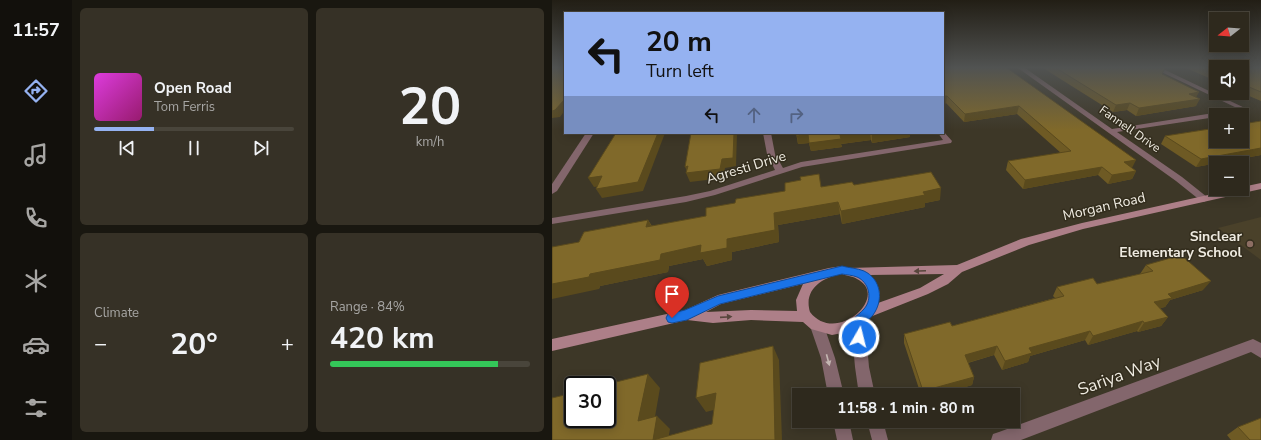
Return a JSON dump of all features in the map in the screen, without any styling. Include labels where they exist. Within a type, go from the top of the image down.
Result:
[{"type":"street","name":"Fannell Drive","points":[[1051,89],[1179,179],[1204,199]]},
{"type":"street","points":[[1112,131],[1246,110],[1200,89]]},
{"type":"street","points":[[552,191],[589,134]]},
{"type":"street","points":[[767,134],[771,154],[780,171]]},
{"type":"street","name":"Agresti Drive","points":[[552,221],[692,198],[780,171],[823,161],[948,141],[943,134]]},
{"type":"street","name":"Morgan Road","points":[[869,312],[924,291],[944,281],[958,269],[1025,242],[1082,226],[1261,186]]},
{"type":"street","name":"Morgan Road","points":[[852,271],[917,271],[958,269]]},
{"type":"street","points":[[552,345],[687,315],[718,300],[836,271],[852,271],[861,274],[873,286],[875,294],[869,312],[858,322],[848,327],[827,329],[817,326],[806,317],[802,309],[802,299],[805,290],[821,275]]},
{"type":"street","points":[[687,315],[713,318],[751,315],[806,317]]},
{"type":"street","points":[[858,322],[862,367],[866,388]]},
{"type":"street","points":[[817,326],[828,358],[834,388]]},
{"type":"street","name":"Sariya Way","points":[[998,440],[1257,348]]},
{"type":"street","points":[[842,428],[845,440]]},
{"type":"street","points":[[877,428],[880,440]]},
{"type":"shaded area","name":"Sinclear Elementary School","points":[[1261,217],[1261,260],[1218,228]]},
{"type":"building","points":[[552,89],[564,89],[564,100],[555,110],[552,111]]},
{"type":"building","points":[[944,89],[1036,89],[1136,160],[1124,162],[1136,171],[1112,175],[1102,167],[1025,180],[1008,161],[1071,151],[1019,106],[965,114],[947,96],[945,96]]},
{"type":"building","points":[[1089,89],[1192,89],[1199,92],[1189,94],[1200,99],[1139,108],[1130,103],[1116,105]]},
{"type":"building","points":[[1253,89],[1261,89],[1261,92]]},
{"type":"building","points":[[1261,121],[1261,148],[1217,156],[1209,156],[1209,158],[1201,159],[1165,136],[1209,129],[1209,148],[1249,148],[1249,123]]},
{"type":"building","points":[[615,134],[658,134],[638,182],[596,189],[602,176],[588,178]]},
{"type":"building","points":[[691,134],[734,134],[733,158],[722,159],[720,169],[686,173],[688,166],[685,167]]},
{"type":"building","points":[[796,134],[808,134],[797,136]]},
{"type":"building","points":[[808,134],[849,134],[840,135],[841,139],[809,143]]},
{"type":"building","points":[[931,172],[941,188],[923,192],[925,195],[841,211],[838,202],[774,213],[775,230],[727,239],[727,248],[700,253],[701,245],[661,254],[660,260],[590,274],[589,277],[552,284],[552,247],[579,242],[584,232],[648,220],[646,227],[706,216],[706,208],[735,203],[736,199],[785,191],[785,183],[801,180],[800,177],[819,174],[821,187],[852,182],[854,185]]},
{"type":"building","points":[[1181,255],[1211,281],[1168,294],[1172,298],[1154,302],[1168,317],[1144,323],[1143,321],[1093,336],[1090,331],[1029,348],[1032,353],[1005,361],[997,346],[965,355],[974,377],[934,388],[922,388],[904,334],[950,322],[952,326],[1064,296],[1057,287],[1093,278],[1097,284],[1153,271],[1146,265]]},
{"type":"building","points":[[773,346],[775,440],[653,440],[712,424],[716,393],[696,398],[700,363]]},
{"type":"building","points":[[648,374],[638,421],[657,416],[653,440],[552,440],[552,398],[564,395],[564,428],[616,428],[616,382]]},
{"type":"building","points":[[1261,418],[1261,440],[1250,440],[1238,427]]},
{"type":"place","name":"Sinclear Elementary School","points":[[1250,244]]},
{"type":"route","points":[[672,318],[687,315],[718,300],[831,272],[842,270],[852,271],[861,274],[868,280],[873,286],[875,294],[869,312],[858,322],[859,337]]}]
